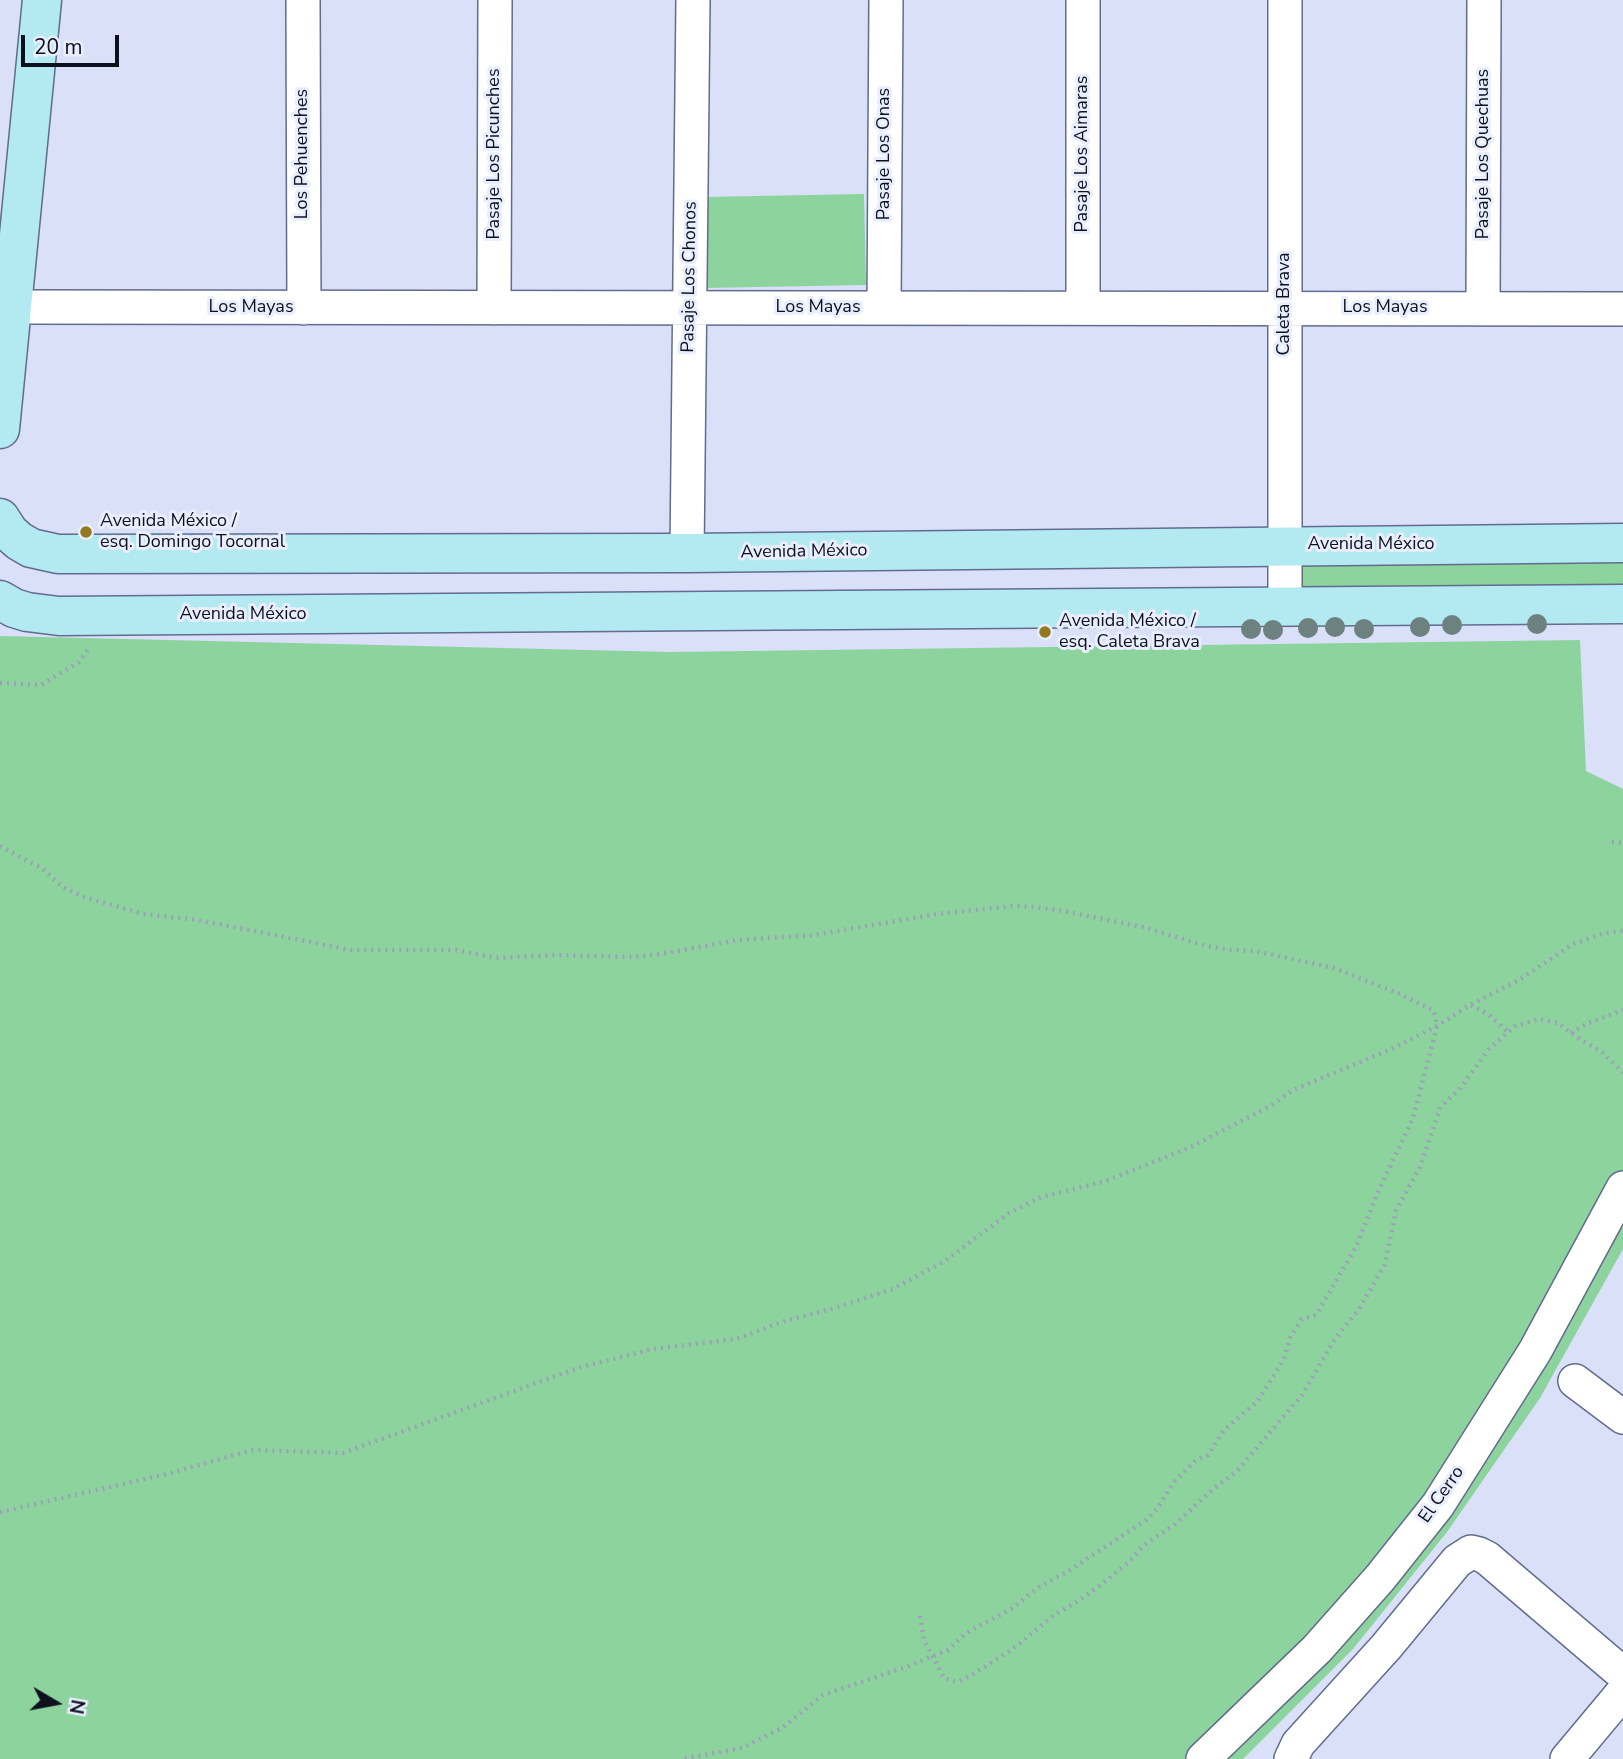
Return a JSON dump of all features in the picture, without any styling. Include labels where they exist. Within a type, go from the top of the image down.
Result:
[{"type":"main road","points":[[0,429],[43,0]]},
{"type":"main road","name":"Avenida México","points":[[0,518],[19,541],[31,548],[58,554],[687,553],[1623,543]]},
{"type":"main road","name":"Avenida México","points":[[0,600],[14,608],[43,615],[1623,604]]},
{"type":"street","name":"Los Pehuenches","points":[[303,0],[304,308]]},
{"type":"street","name":"Pasaje Los Picunches","points":[[494,308],[495,0]]},
{"type":"street","name":"Pasaje Los Chonos","points":[[687,553],[693,0]]},
{"type":"street","name":"Pasaje Los Onas","points":[[884,308],[886,0]]},
{"type":"street","name":"Pasaje Los Aimaras","points":[[1083,0],[1083,308]]},
{"type":"street","name":"Caleta Brava","points":[[1284,607],[1285,0]]},
{"type":"street","name":"Pasaje Los Quechuas","points":[[1483,309],[1484,0]]},
{"type":"street","name":"Los Mayas","points":[[12,307],[1623,309]]},
{"type":"street","name":"El Cerro","points":[[1203,1759],[1317,1649],[1380,1578],[1438,1505],[1535,1351],[1623,1188]]},
{"type":"street","points":[[1575,1381],[1623,1417]]},
{"type":"street","points":[[1291,1759],[1298,1744],[1386,1647],[1457,1561],[1471,1552],[1487,1558],[1623,1674]]},
{"type":"street","points":[[1567,1759],[1623,1692]]},
{"type":"path","points":[[0,683],[41,685],[79,662],[100,633],[104,615]]},
{"type":"path","points":[[1612,842],[1623,843]]},
{"type":"path","points":[[0,846],[43,869],[62,887],[143,914],[198,920],[351,950],[456,950],[496,957],[634,957],[738,940],[814,935],[937,914],[1012,906],[1064,911],[1146,928],[1206,946],[1255,951],[1334,968],[1400,994],[1434,1011],[1437,1026],[1413,1118],[1377,1194],[1356,1247],[1316,1315],[1302,1319],[1290,1338],[1284,1359],[1275,1376],[1257,1402],[1224,1430],[1208,1455],[1196,1460],[1174,1482],[1157,1509],[1146,1520],[1067,1572],[1039,1587],[1013,1608],[966,1633],[948,1650],[823,1695],[782,1728],[742,1748],[682,1759]]},
{"type":"path","points":[[0,1512],[172,1473],[252,1450],[343,1453],[578,1368],[652,1349],[736,1339],[785,1321],[893,1289],[945,1261],[1009,1213],[1041,1197],[1103,1182],[1191,1147],[1272,1105],[1293,1090],[1389,1050],[1437,1026],[1573,944],[1605,933],[1623,931]]},
{"type":"path","points":[[1470,1004],[1489,1015],[1508,1032]]},
{"type":"path","points":[[1572,1033],[1588,1023],[1623,1010]]},
{"type":"path","points":[[920,1616],[924,1640],[944,1678],[956,1682],[970,1676],[1013,1650],[1054,1615],[1102,1584],[1130,1561],[1144,1545],[1174,1525],[1237,1471],[1302,1395],[1335,1339],[1359,1309],[1385,1264],[1396,1210],[1420,1167],[1441,1106],[1459,1090],[1489,1049],[1515,1026],[1539,1018],[1558,1023],[1602,1052],[1623,1073]]},
{"type":"green space","points":[[864,194],[866,285],[704,288],[703,197]]},
{"type":"green space","points":[[1623,560],[1623,589],[1299,589],[1299,562]]},
{"type":"green space","points":[[0,636],[671,652],[1580,640],[1586,771],[1623,789],[1623,1249],[1540,1398],[1447,1532],[1353,1649],[1243,1759],[0,1759]]},
{"type":"place","name":"Avenida México / esq. Domingo Tocornal","points":[[86,532]]},
{"type":"place","name":"Avenida México / esq. Caleta Brava","points":[[1045,632]]}]
